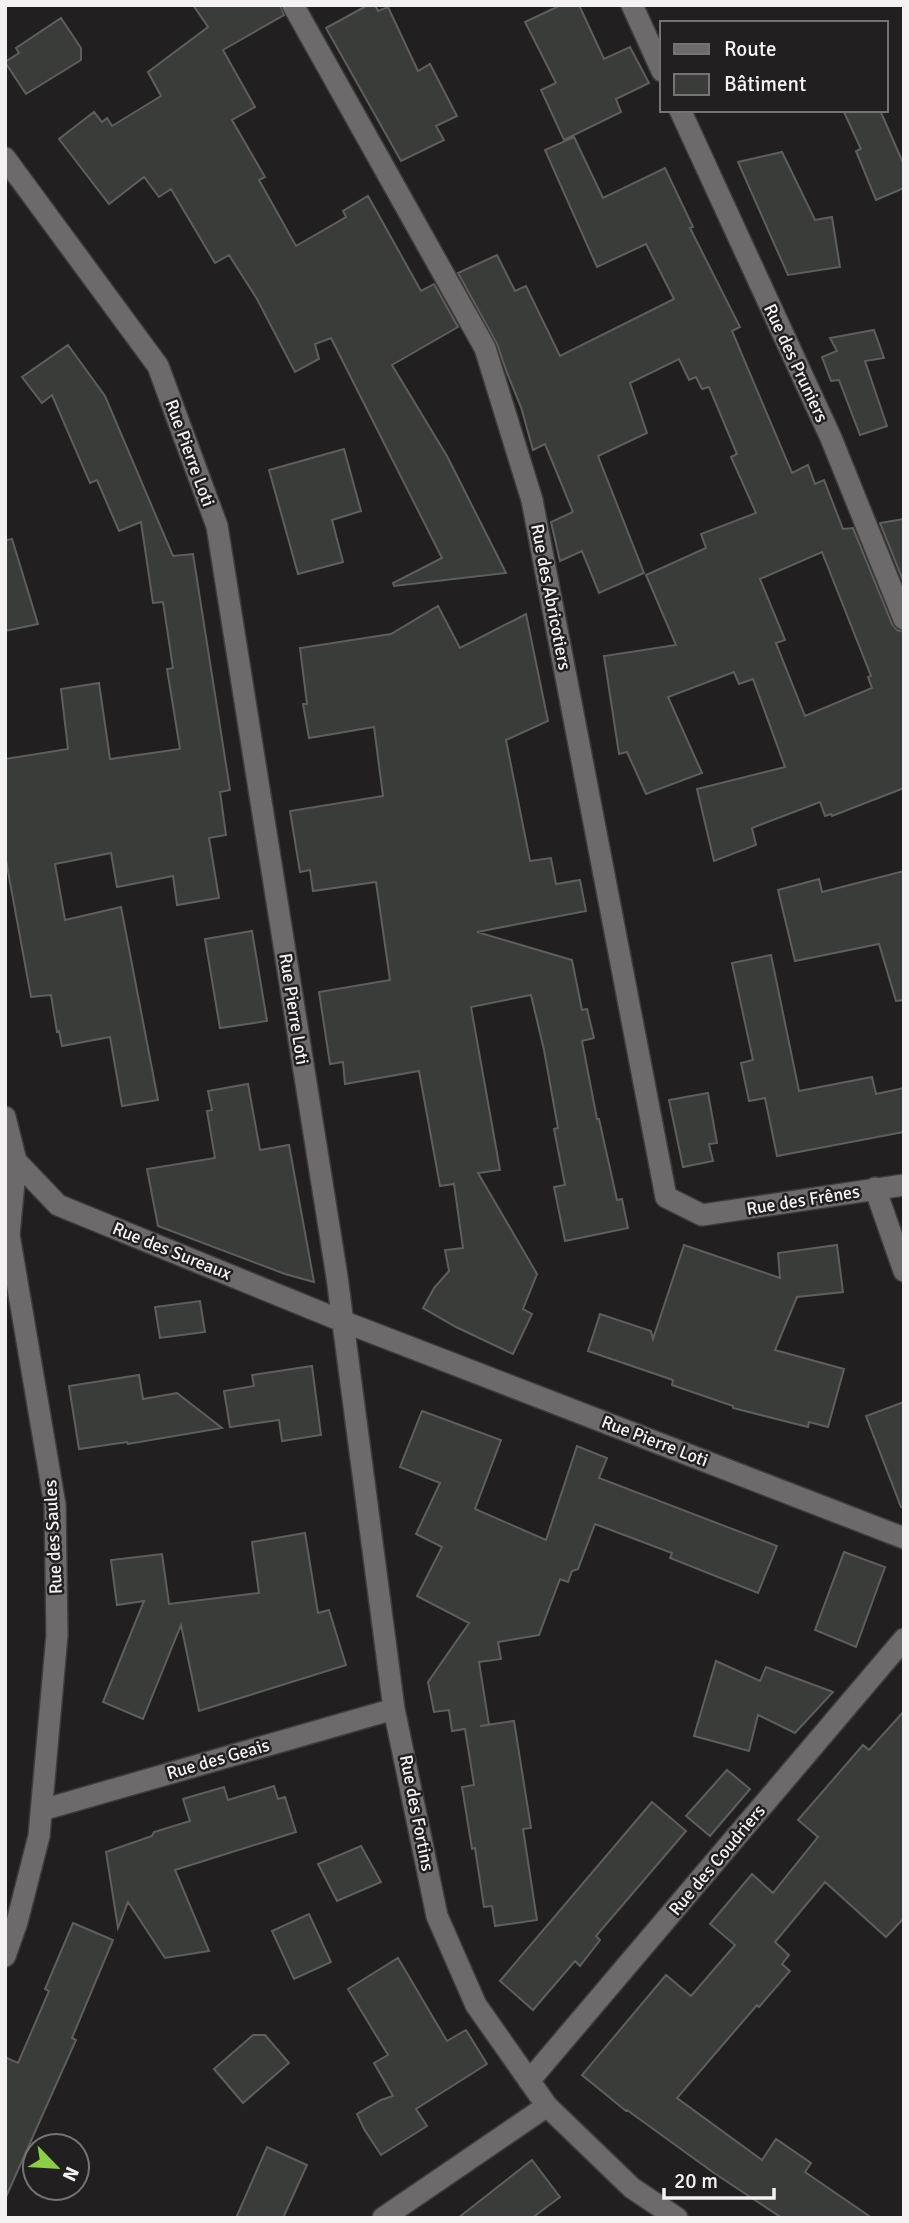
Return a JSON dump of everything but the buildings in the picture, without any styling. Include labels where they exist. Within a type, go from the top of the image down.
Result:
[{"type":"street","name":"Rue des Abricotiers","points":[[293,5],[485,348],[532,500],[666,1197],[702,1215]]},
{"type":"street","points":[[632,5],[660,67]]},
{"type":"street","name":"Rue des Pruniers","points":[[681,112],[831,438],[904,619]]},
{"type":"street","name":"Rue Pierre Loti","points":[[5,158],[159,366],[218,526],[342,1321],[904,1538]]},
{"type":"street","name":"Rue des Saules","points":[[5,1117],[16,1161],[9,1235],[55,1505],[57,1635],[39,1836],[17,1922],[5,1956]]},
{"type":"street","name":"Rue des Sureaux","points":[[16,1161],[58,1205],[342,1321]]},
{"type":"street","name":"Rue des Frênes","points":[[702,1215],[904,1185]]},
{"type":"street","points":[[875,1188],[904,1271]]},
{"type":"street","name":"Rue des Fortins","points":[[342,1321],[394,1709],[437,1916],[476,2005],[547,2106],[632,2189],[677,2218]]},
{"type":"street","name":"Rue des Coudriers","points":[[529,2081],[904,1639]]},
{"type":"street","name":"Rue des Geais","points":[[42,1810],[394,1709]]},
{"type":"street","points":[[383,2218],[547,2106]]}]
